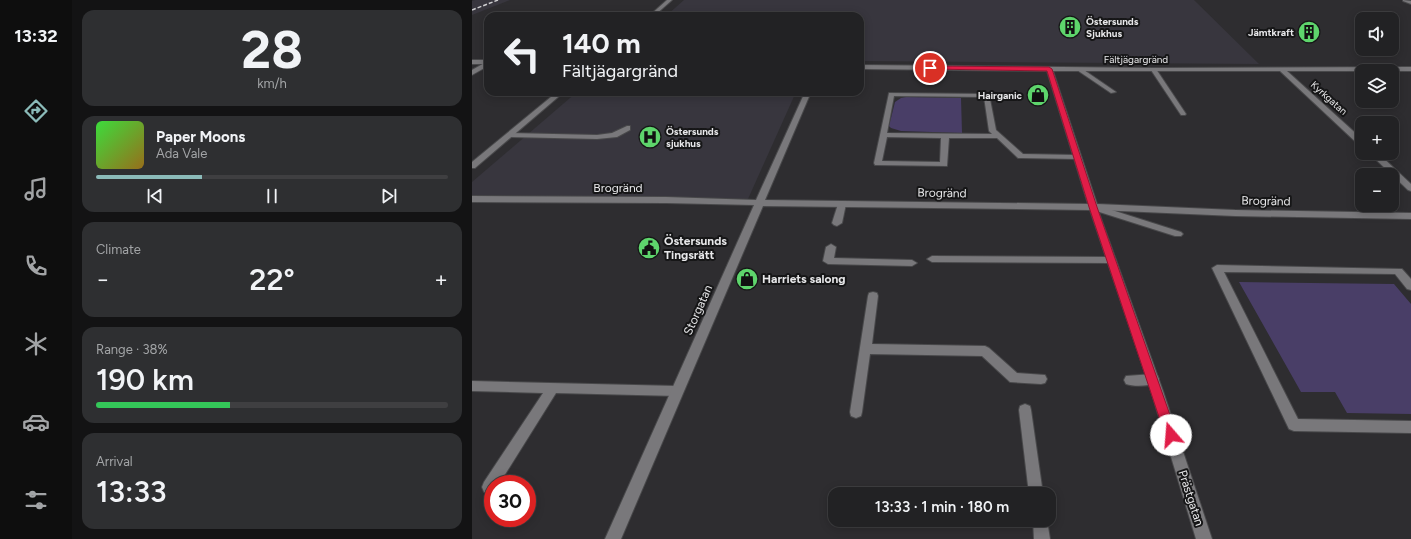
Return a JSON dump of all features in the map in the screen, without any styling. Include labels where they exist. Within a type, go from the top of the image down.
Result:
[{"type":"street","points":[[656,12],[670,0]]},
{"type":"street","points":[[1405,0],[1411,3]]},
{"type":"street","points":[[472,62],[484,63]]},
{"type":"street","points":[[472,73],[484,66]]},
{"type":"street","name":"Fältjägargränd","points":[[864,67],[985,71],[1049,69],[1411,69]]},
{"type":"street","name":"Prästgatan","points":[[1049,69],[1076,157],[1153,379],[1204,539]]},
{"type":"street","points":[[1079,69],[1113,92]]},
{"type":"street","name":"Kyrkgatan","points":[[1281,69],[1355,137]]},
{"type":"street","points":[[1154,70],[1183,114]]},
{"type":"street","points":[[945,135],[944,164],[878,163],[891,94],[987,93],[993,131],[1021,156],[1076,157]]},
{"type":"street","points":[[472,166],[556,96]]},
{"type":"street","name":"Storgatan","points":[[613,539],[806,96]]},
{"type":"street","points":[[510,135],[597,137],[614,135],[627,128]]},
{"type":"street","points":[[883,135],[998,136]]},
{"type":"street","points":[[1381,160],[1411,188]]},
{"type":"street","name":"Brogränd","points":[[472,199],[666,200],[760,203],[1093,207],[1234,213],[1411,216]]},
{"type":"street","points":[[837,223],[842,204]]},
{"type":"street","points":[[1093,207],[1178,234]]},
{"type":"street","points":[[831,247],[828,261],[912,263]]},
{"type":"street","points":[[932,258],[1111,260]]},
{"type":"street","points":[[1411,286],[1398,271],[1217,268],[1294,424],[1411,427]]},
{"type":"street","points":[[856,412],[873,296]]},
{"type":"street","points":[[865,349],[985,351],[1014,378],[1041,379]]},
{"type":"street","points":[[1130,380],[1153,379]]},
{"type":"street","points":[[472,386],[677,390]]},
{"type":"street","points":[[497,475],[553,388]]},
{"type":"street","points":[[1025,410],[1035,487]]},
{"type":"street","points":[[1041,527],[1042,539]]},
{"type":"shaded area","points":[[510,0],[472,15],[472,1]]},
{"type":"shaded area","name":"Östersunds sjukhus","points":[[684,0],[1194,0],[1259,64],[864,61],[864,12],[670,12]]},
{"type":"shaded area","name":"Östersunds sjukhus","points":[[572,96],[794,96],[748,199],[472,195],[472,182]]},
{"type":"shaded area","points":[[906,97],[961,98],[962,133],[901,131],[891,128],[889,126],[895,102]]},
{"type":"shaded area","points":[[1239,282],[1394,284],[1411,304],[1411,414],[1347,413],[1335,392],[1301,392]]},
{"type":"railway","points":[[472,10],[498,0]]},
{"type":"place","name":"Östersunds Sjukhus","points":[[1070,27]]},
{"type":"place","name":"Jämtkraft","points":[[1309,32]]},
{"type":"place","name":"Hairganic","points":[[1038,95]]},
{"type":"place","name":"Östersunds sjukhus","points":[[650,137]]},
{"type":"place","name":"Östersunds Tingsrätt","points":[[649,248]]},
{"type":"place","name":"Harriets salong","points":[[747,279]]},
{"type":"route","points":[[930,68],[1049,69],[1076,157],[1171,435]]}]
